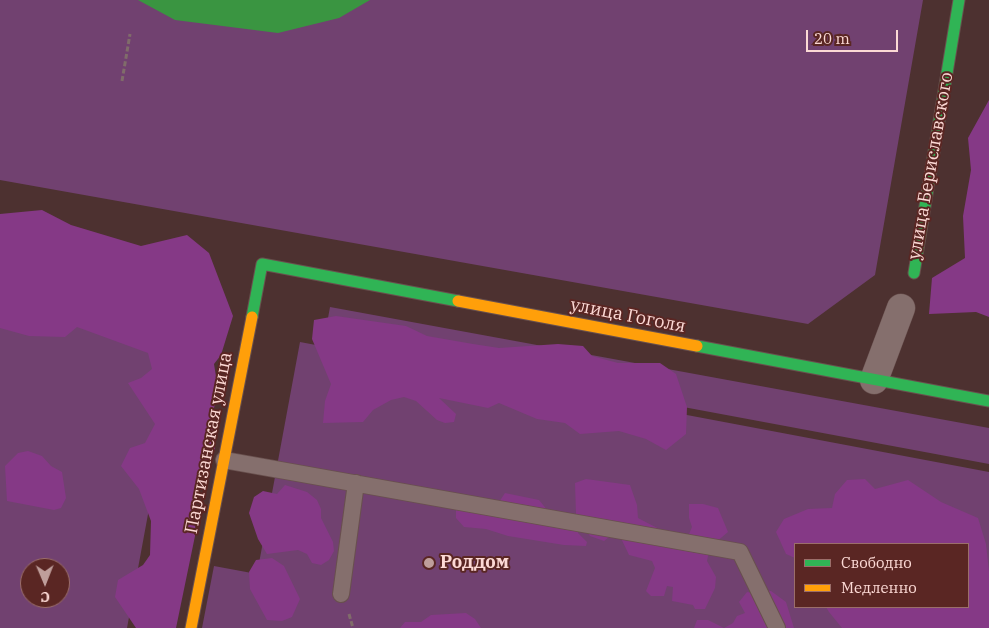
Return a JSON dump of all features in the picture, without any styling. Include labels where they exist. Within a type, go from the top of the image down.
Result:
[{"type":"street","name":"улица Бериславского","points":[[914,273],[959,0]]},
{"type":"street","name":"улица Гоголя","points":[[262,264],[989,401]]},
{"type":"street","name":"Партизанская улица","points":[[191,628],[262,264]]},
{"type":"street","points":[[874,380],[901,308]]},
{"type":"lane","points":[[224,460],[740,552],[777,628]]},
{"type":"lane","points":[[341,594],[356,483]]},
{"type":"path","points":[[122,81],[130,34]]},
{"type":"shaded area","points":[[0,0],[923,0],[875,275],[808,324],[0,180]]},
{"type":"shaded area","points":[[138,0],[370,0],[339,18],[278,33],[175,20]]},
{"type":"shaded area","points":[[989,100],[989,317],[976,312],[929,314],[932,278],[965,258],[963,216],[971,170],[968,138]]},
{"type":"shaded area","points":[[42,210],[71,225],[141,246],[187,235],[209,253],[233,316],[221,355],[214,364],[218,389],[214,408],[215,449],[200,476],[196,498],[195,536],[176,628],[136,628],[115,597],[118,580],[143,565],[150,555],[151,521],[139,489],[121,466],[130,448],[145,443],[155,424],[128,383],[141,378],[152,369],[148,353],[77,327],[65,337],[29,336],[0,328],[0,214]]},
{"type":"shaded area","points":[[0,285],[184,319],[127,628],[0,628]]},
{"type":"shaded area","points":[[330,307],[989,428],[989,464],[324,340]]},
{"type":"shaded area","points":[[336,316],[406,326],[427,336],[499,348],[558,344],[583,346],[592,356],[618,363],[660,363],[676,374],[687,407],[686,434],[666,450],[646,439],[619,431],[580,434],[565,423],[537,419],[499,403],[488,408],[439,398],[456,414],[454,422],[445,423],[437,420],[416,401],[404,397],[391,400],[373,410],[363,422],[323,423],[325,401],[331,384],[312,339],[314,320]]},
{"type":"shaded area","points":[[300,342],[989,472],[989,628],[202,628],[214,566],[257,574]]},
{"type":"shaded area","points":[[28,451],[42,456],[51,466],[62,472],[66,498],[61,508],[54,510],[7,501],[5,466],[18,453]]},
{"type":"shaded area","points":[[586,479],[630,485],[637,505],[638,518],[665,532],[682,535],[689,534],[692,527],[689,518],[689,504],[703,504],[718,508],[728,532],[716,542],[708,556],[707,561],[716,577],[715,588],[705,609],[695,609],[693,605],[672,601],[673,587],[667,586],[664,596],[651,596],[646,591],[655,568],[652,561],[629,555],[619,534],[609,537],[604,541],[590,536],[585,528],[577,528],[578,533],[587,542],[586,546],[564,545],[508,536],[486,529],[464,527],[456,518],[456,507],[499,502],[505,493],[539,500],[548,511],[565,516],[576,514],[575,483]]},
{"type":"shaded area","points":[[865,479],[875,489],[908,480],[941,502],[978,518],[986,544],[989,571],[989,628],[842,628],[827,608],[969,608],[969,543],[794,543],[794,558],[786,554],[776,532],[784,519],[808,509],[832,508],[835,494],[847,480]]},
{"type":"shaded area","points":[[285,485],[307,492],[317,500],[321,509],[321,518],[333,542],[334,551],[329,560],[321,565],[312,563],[307,554],[298,550],[267,554],[258,539],[249,513],[254,497],[263,491],[277,494]]},
{"type":"shaded area","points":[[272,558],[284,566],[300,599],[292,617],[282,621],[267,620],[250,589],[249,572],[256,560]]},
{"type":"shaded area","points":[[761,590],[771,591],[786,602],[794,628],[724,628],[733,623],[737,616],[745,613],[739,602],[747,592],[754,593]]},
{"type":"shaded area","points":[[466,613],[475,619],[481,628],[400,628],[405,622],[421,622],[431,615]]},
{"type":"shaded area","points":[[697,620],[708,620],[724,628],[694,628]]},
{"type":"traffic: fast","points":[[914,273],[959,0]]},
{"type":"traffic: fast","points":[[252,317],[262,264],[458,301]]},
{"type":"traffic: fast","points":[[697,346],[989,401]]},
{"type":"traffic: slow","points":[[458,301],[697,346]]},
{"type":"traffic: slow","points":[[191,628],[252,317]]},
{"type":"place","name":"Роддом","points":[[429,563]]}]
